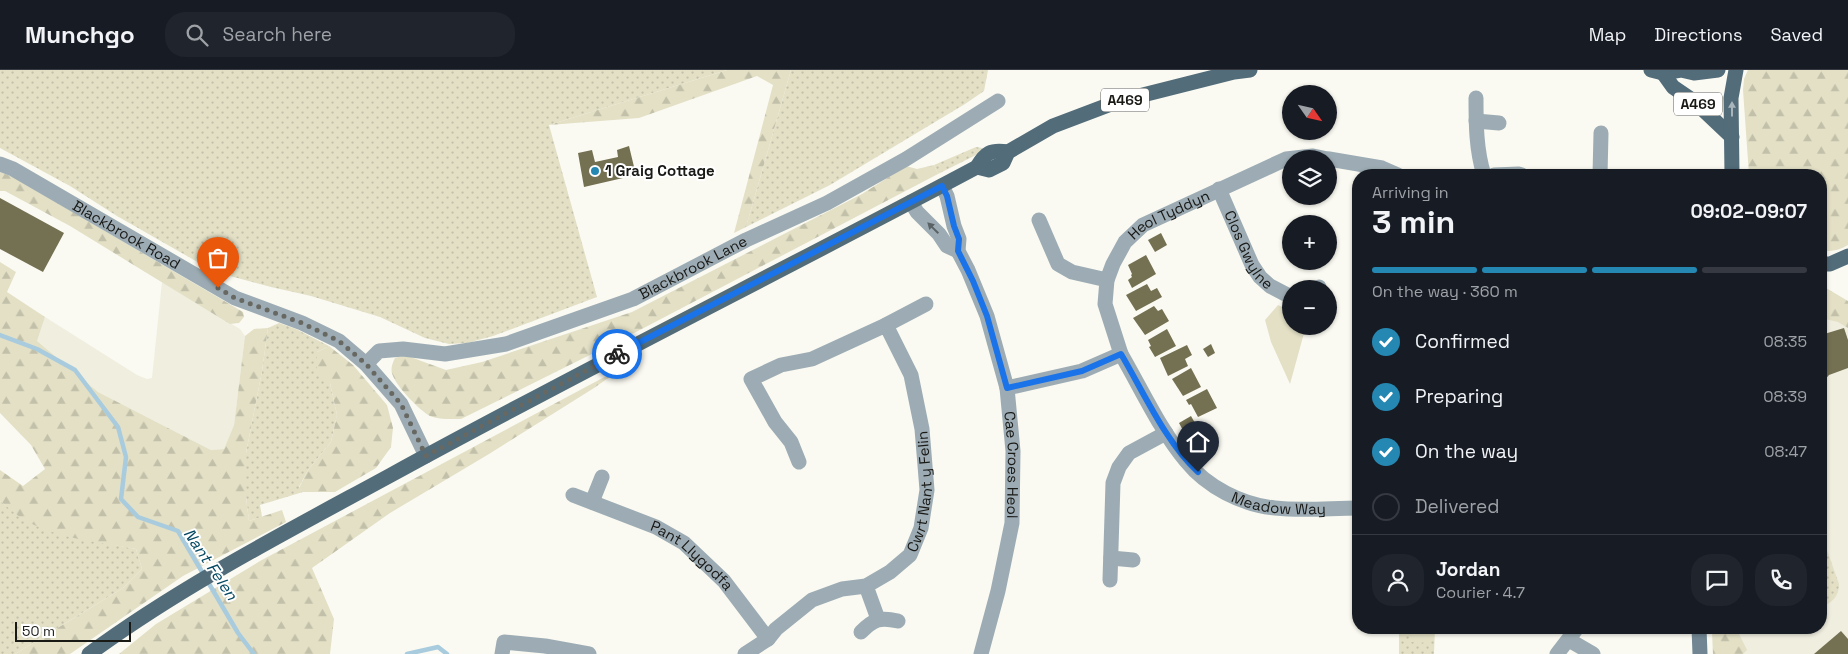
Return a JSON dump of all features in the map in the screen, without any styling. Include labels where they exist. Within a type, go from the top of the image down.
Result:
[{"type":"main road","name":"A469","points":[[89,654],[154,610],[234,562],[519,406],[976,168],[982,157],[996,150],[1008,152],[1053,126],[1119,101],[1218,76],[1250,70]]},
{"type":"main road","name":"A469","points":[[1657,72],[1681,70],[1694,73],[1718,70]]},
{"type":"main road","points":[[1732,169],[1732,98],[1736,70]]},
{"type":"main road","name":"A469","points":[[1657,72],[1673,87],[1695,102],[1732,137]]},
{"type":"main road","points":[[1827,264],[1845,263]]},
{"type":"main road","points":[[1699,634],[1700,654]]},
{"type":"street","points":[[1476,98],[1476,121],[1482,169]]},
{"type":"street","name":"Blackbrook Lane","points":[[366,364],[379,351],[403,349],[445,354],[506,344],[633,299],[746,240],[827,203],[906,159],[998,101]]},
{"type":"street","points":[[1476,121],[1499,123]]},
{"type":"street","points":[[1600,169],[1601,133]]},
{"type":"street","name":"Heol Tyddyn","points":[[1337,160],[1384,169]]},
{"type":"street","name":"Heol Tyddyn","points":[[1121,354],[1105,304],[1107,280],[1125,242],[1143,225],[1282,161]]},
{"type":"street","name":"Blackbrook Road","points":[[0,164],[13,169],[235,298],[302,323],[339,341],[366,364],[401,404],[426,456]]},
{"type":"street","name":"Cae Croes Heol","points":[[942,186],[947,196],[959,239],[958,251],[987,316],[1007,388],[1013,451],[1012,523],[998,591],[981,654]]},
{"type":"street","name":"Clos Gwylne","points":[[1219,190],[1252,265],[1260,277],[1270,286],[1282,292]]},
{"type":"street","name":"Cae Croes Heol","points":[[911,202],[917,212],[939,234],[947,246],[958,251]]},
{"type":"street","points":[[1039,220],[1058,264],[1072,272],[1107,280]]},
{"type":"street","points":[[799,462],[791,442],[775,422],[751,379],[781,365],[812,359],[886,325],[926,304]]},
{"type":"street","name":"Cwrt Nant y Felin","points":[[745,654],[768,639],[776,629],[812,600],[842,589],[866,586],[890,572],[910,555],[921,528],[926,490],[922,429],[911,375],[886,325]]},
{"type":"street","points":[[1007,388],[1082,371],[1121,354]]},
{"type":"street","name":"Meadow Way","points":[[1121,354],[1166,433],[1187,462],[1208,482],[1238,499],[1275,508],[1352,508]]},
{"type":"street","points":[[1110,580],[1114,483],[1119,468],[1129,452],[1166,433]]},
{"type":"street","points":[[592,502],[602,477]]},
{"type":"street","name":"Pant Llygodfa","points":[[573,495],[656,527],[684,543],[724,581],[768,639]]},
{"type":"street","points":[[1111,558],[1133,560]]},
{"type":"street","points":[[866,586],[878,619]]},
{"type":"street","points":[[861,632],[870,623],[878,619],[898,621]]},
{"type":"street","points":[[1557,654],[1573,634],[1593,654]]},
{"type":"street","points":[[502,654],[504,642],[545,646],[589,654]]},
{"type":"shaded area","points":[[162,282],[240,329],[245,336],[234,425],[224,449],[211,450],[98,392],[37,341],[45,317],[137,375],[147,379],[152,378]]},
{"type":"shaded area","points":[[1827,293],[1848,305],[1848,654],[1713,654],[1712,634],[1827,634]]},
{"type":"green space","points":[[0,70],[727,70],[549,125],[597,297],[493,336],[467,343],[449,344],[425,338],[380,317],[311,296],[215,272],[117,216],[70,186],[0,148]]},
{"type":"green space","points":[[727,70],[791,70],[746,227],[734,233],[773,85],[757,76],[639,118],[549,125]]},
{"type":"green space","points":[[791,70],[988,70],[984,91],[965,104],[830,185],[746,227]]},
{"type":"green space","points":[[1748,70],[1848,70],[1848,245],[1845,247],[1827,251],[1827,169],[1749,169],[1743,90],[1744,79]]},
{"type":"green space","points":[[976,147],[982,148],[984,151],[938,174],[934,165]]},
{"type":"green space","points":[[934,165],[938,174],[638,331],[461,419],[441,419],[430,416],[409,398],[393,376],[392,367],[395,358],[405,355],[446,370],[482,362],[632,312],[862,194],[906,166],[917,169]]},
{"type":"green space","points":[[0,172],[13,177],[243,312],[244,317],[239,323],[230,324],[70,226],[5,191],[0,191]]},
{"type":"green space","points":[[0,262],[16,272],[7,292],[45,317],[37,341],[98,392],[211,450],[224,449],[234,425],[245,336],[254,329],[268,328],[262,371],[246,453],[246,497],[249,521],[282,510],[286,522],[183,576],[70,654],[15,654],[123,588],[142,569],[136,549],[51,532],[25,520],[0,501],[0,470],[23,486],[45,469],[31,445],[0,413]]},
{"type":"green space","points":[[1827,289],[1848,301],[1848,328],[1838,322],[1827,319]]},
{"type":"green space","points":[[1278,305],[1282,307],[1282,335],[1304,335],[1290,384],[1271,342],[1265,320]]},
{"type":"green space","points":[[279,323],[296,329],[329,346],[317,352],[330,383],[337,415],[331,442],[308,470],[299,487],[303,492],[260,505],[262,517],[249,521],[246,497],[246,453],[262,371],[268,328]]},
{"type":"green space","points":[[329,346],[353,365],[387,405],[393,428],[391,447],[376,468],[335,492],[303,492],[299,488],[308,470],[331,442],[337,415],[330,383],[317,370],[317,352]]},
{"type":"green space","points":[[625,366],[594,388],[489,454],[390,513],[312,568],[334,619],[330,654],[119,654],[156,624],[260,561]]},
{"type":"green space","points":[[0,501],[24,519],[79,538],[136,549],[142,569],[123,588],[15,654],[0,654]]},
{"type":"green space","points":[[1827,550],[1839,584],[1838,592],[1828,604]]},
{"type":"green space","points":[[1399,634],[1435,634],[1434,654],[1399,654]]},
{"type":"green space","points":[[1411,634],[1432,634],[1431,643],[1410,642]]},
{"type":"green space","points":[[1712,634],[1739,634],[1747,650],[1743,654],[1713,654]]},
{"type":"building","points":[[629,146],[636,175],[584,187],[578,153],[592,150],[595,162],[618,157],[617,150]]},
{"type":"building","points":[[0,198],[64,233],[43,272],[0,249]]},
{"type":"building","points":[[1161,233],[1167,245],[1155,252],[1148,240]]},
{"type":"building","points":[[1146,255],[1156,274],[1132,288],[1128,280],[1132,277],[1132,274],[1128,265]]},
{"type":"building","points":[[1147,284],[1151,291],[1157,288],[1162,297],[1136,311],[1126,295]]},
{"type":"building","points":[[1154,306],[1158,311],[1162,309],[1169,321],[1145,335],[1133,318]]},
{"type":"building","points":[[1844,328],[1848,340],[1848,368],[1827,377],[1827,333]]},
{"type":"building","points":[[1167,329],[1176,346],[1155,357],[1149,347],[1151,346],[1148,340]]},
{"type":"building","points":[[1211,344],[1215,353],[1208,357],[1203,349]]},
{"type":"building","points":[[1187,345],[1192,355],[1185,359],[1188,366],[1168,376],[1160,358]]},
{"type":"building","points":[[1191,368],[1201,387],[1183,396],[1172,379]]},
{"type":"building","points":[[1207,389],[1217,408],[1198,417],[1191,404],[1189,405],[1186,400]]},
{"type":"building","points":[[1191,416],[1199,430],[1186,436],[1179,423]]},
{"type":"building","points":[[1841,631],[1848,639],[1848,654],[1814,654]]},
{"type":"waterway","name":"Nant Felen","points":[[0,335],[37,349],[75,370],[118,427],[126,457],[121,499],[138,517],[178,531],[238,633],[254,654]]},
{"type":"waterway","name":"Nant Felen","points":[[407,654],[438,647],[447,654]]},
{"type":"way so far","points":[[218,288],[235,298],[302,323],[339,341],[366,364],[401,404],[426,456],[617,354]]},
{"type":"place","name":"1 Graig Cottage","points":[[595,171]]},
{"type":"route","points":[[617,354],[942,186],[947,196],[959,239],[958,251],[987,316],[1007,388],[1082,371],[1121,354],[1166,433],[1187,462],[1198,472]]}]
